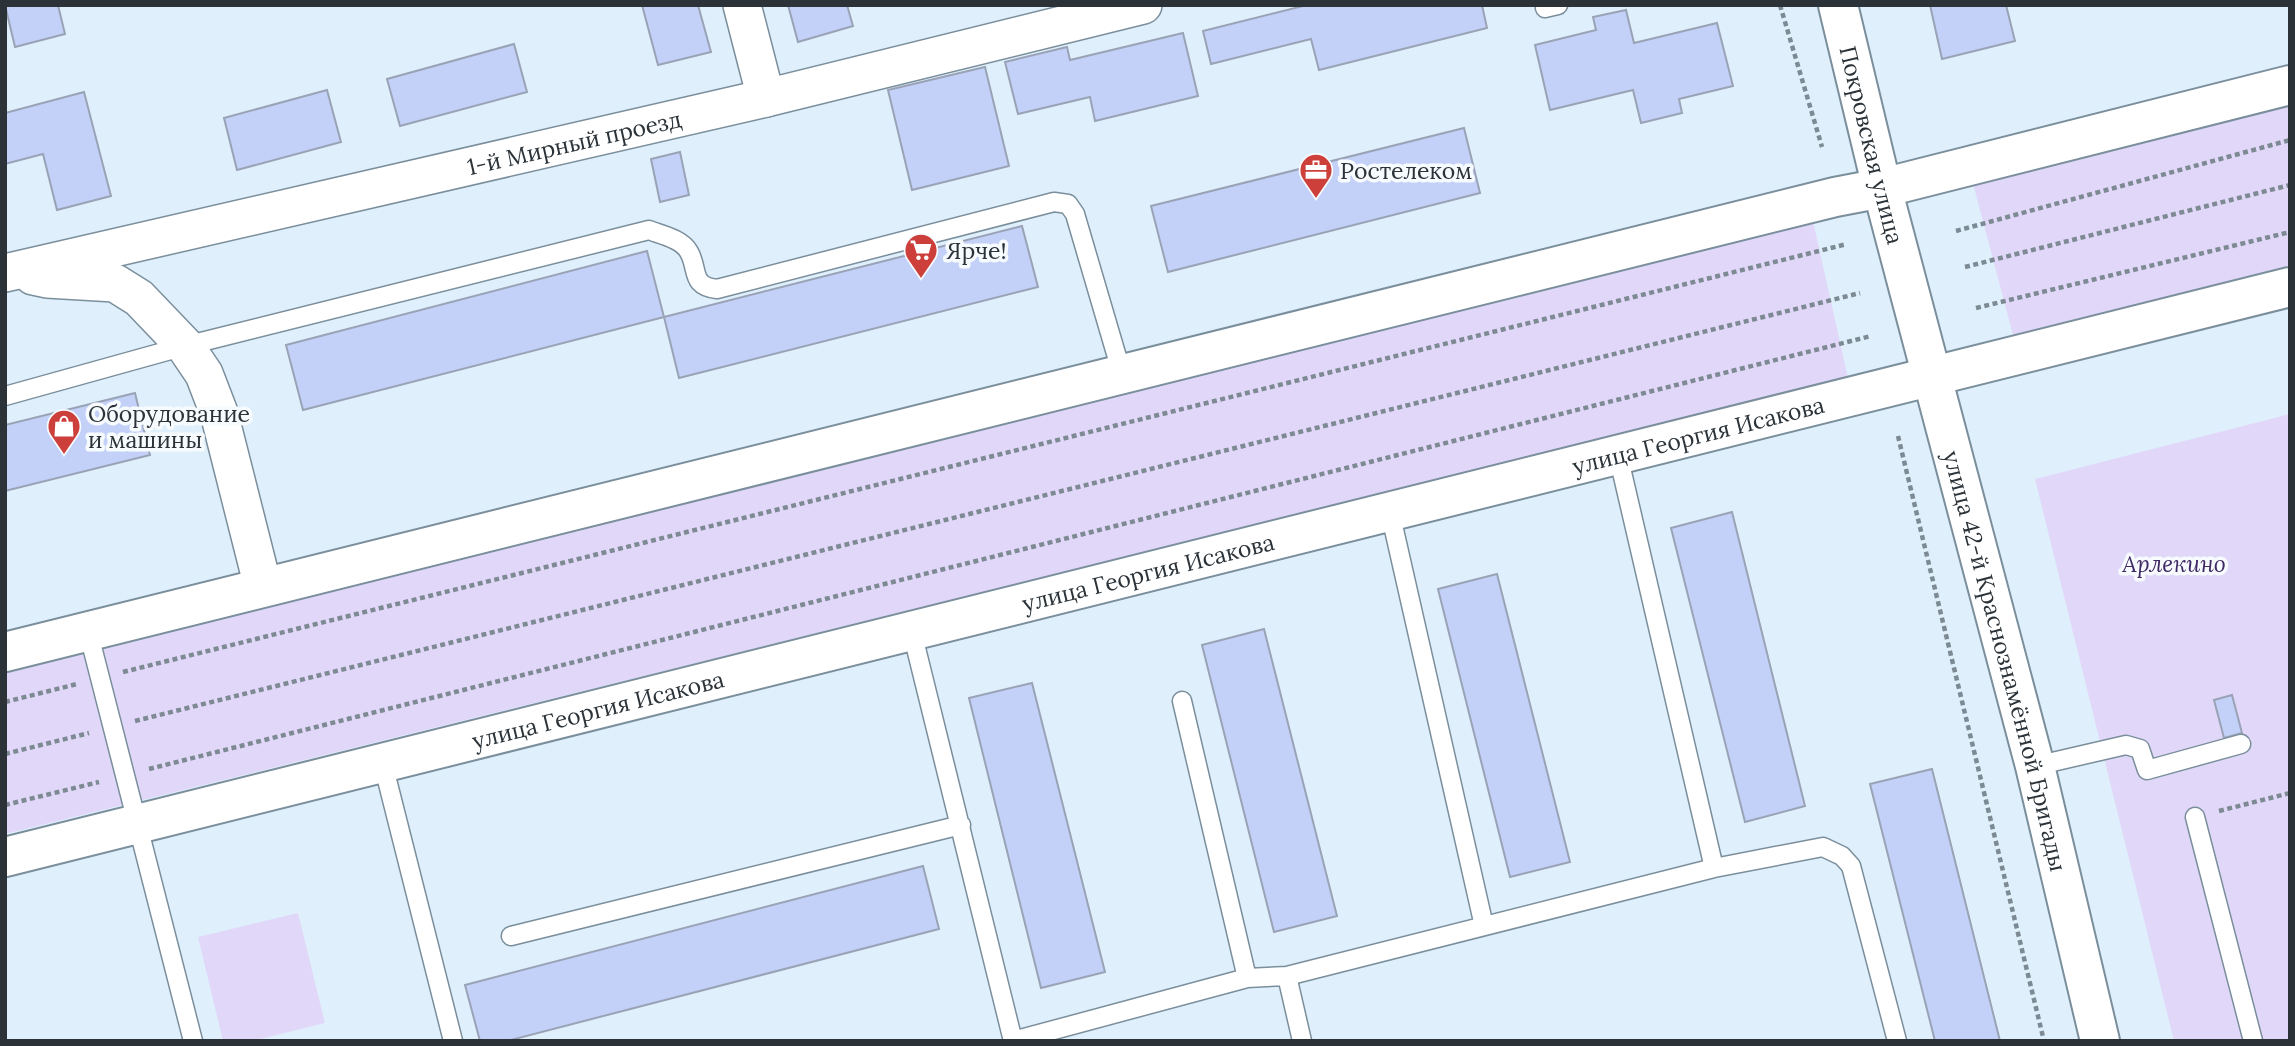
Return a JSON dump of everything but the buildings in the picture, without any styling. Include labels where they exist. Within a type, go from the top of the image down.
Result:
[{"type":"street","points":[[742,5],[766,98]]},
{"type":"street","name":"1-й Мирный проезд","points":[[8,269],[766,98],[1143,5]]},
{"type":"street","name":"Покровская улица","points":[[1838,5],[1907,284]]},
{"type":"street","points":[[5,652],[2290,85]]},
{"type":"street","points":[[8,269],[47,279],[115,282],[139,299],[185,346],[204,374],[219,413],[263,587]]},
{"type":"street","name":"улица 42-й Краснознамённой Бригады","points":[[1907,284],[2035,766],[2100,1041]]},
{"type":"street","name":"улица Георгия Исакова","points":[[5,857],[2290,287]]},
{"type":"lane","points":[[5,396],[185,346],[649,230],[671,237],[688,250],[699,284],[717,289],[1054,202],[1068,204],[1076,214],[1122,374]]},
{"type":"lane","points":[[1618,455],[1714,869]]},
{"type":"lane","points":[[1390,512],[1484,926]]},
{"type":"lane","points":[[88,631],[193,1041]]},
{"type":"lane","points":[[912,632],[1013,1041],[1247,978],[1287,976],[1714,869],[1823,847],[1842,856],[1851,866],[1897,1041]]},
{"type":"lane","points":[[1182,701],[1247,978]]},
{"type":"lane","points":[[2035,766],[2126,746],[2140,749],[2147,770],[2241,744]]},
{"type":"lane","points":[[383,764],[453,1041]]},
{"type":"lane","points":[[2195,817],[2253,1041]]},
{"type":"lane","points":[[511,936],[961,825]]},
{"type":"lane","points":[[1287,976],[1302,1041]]},
{"type":"path","points":[[1780,5],[1822,147]]},
{"type":"path","points":[[1956,231],[2290,140]]},
{"type":"path","points":[[1965,267],[2290,185]]},
{"type":"path","points":[[1976,308],[2290,232]]},
{"type":"path","points":[[5,702],[1847,244]]},
{"type":"path","points":[[5,754],[1860,293]]},
{"type":"path","points":[[5,805],[1871,336]]},
{"type":"path","points":[[1898,436],[2044,1041]]},
{"type":"path","points":[[2195,817],[2290,793]]},
{"type":"green space","points":[[2290,97],[2290,266],[2013,335],[1971,176]]},
{"type":"green space","points":[[1813,221],[1848,378],[5,834],[5,669]]},
{"type":"green space","name":"Арлекино","points":[[2290,414],[2290,1041],[2174,1041],[2035,479]]},
{"type":"green space","points":[[298,913],[325,1023],[252,1041],[223,1041],[198,937]]},
{"type":"place","name":"Ростелеком","points":[[1316,200]]},
{"type":"place","name":"Ярче!","points":[[921,280]]},
{"type":"place","name":"Оборудование и машины","points":[[64,456]]}]
